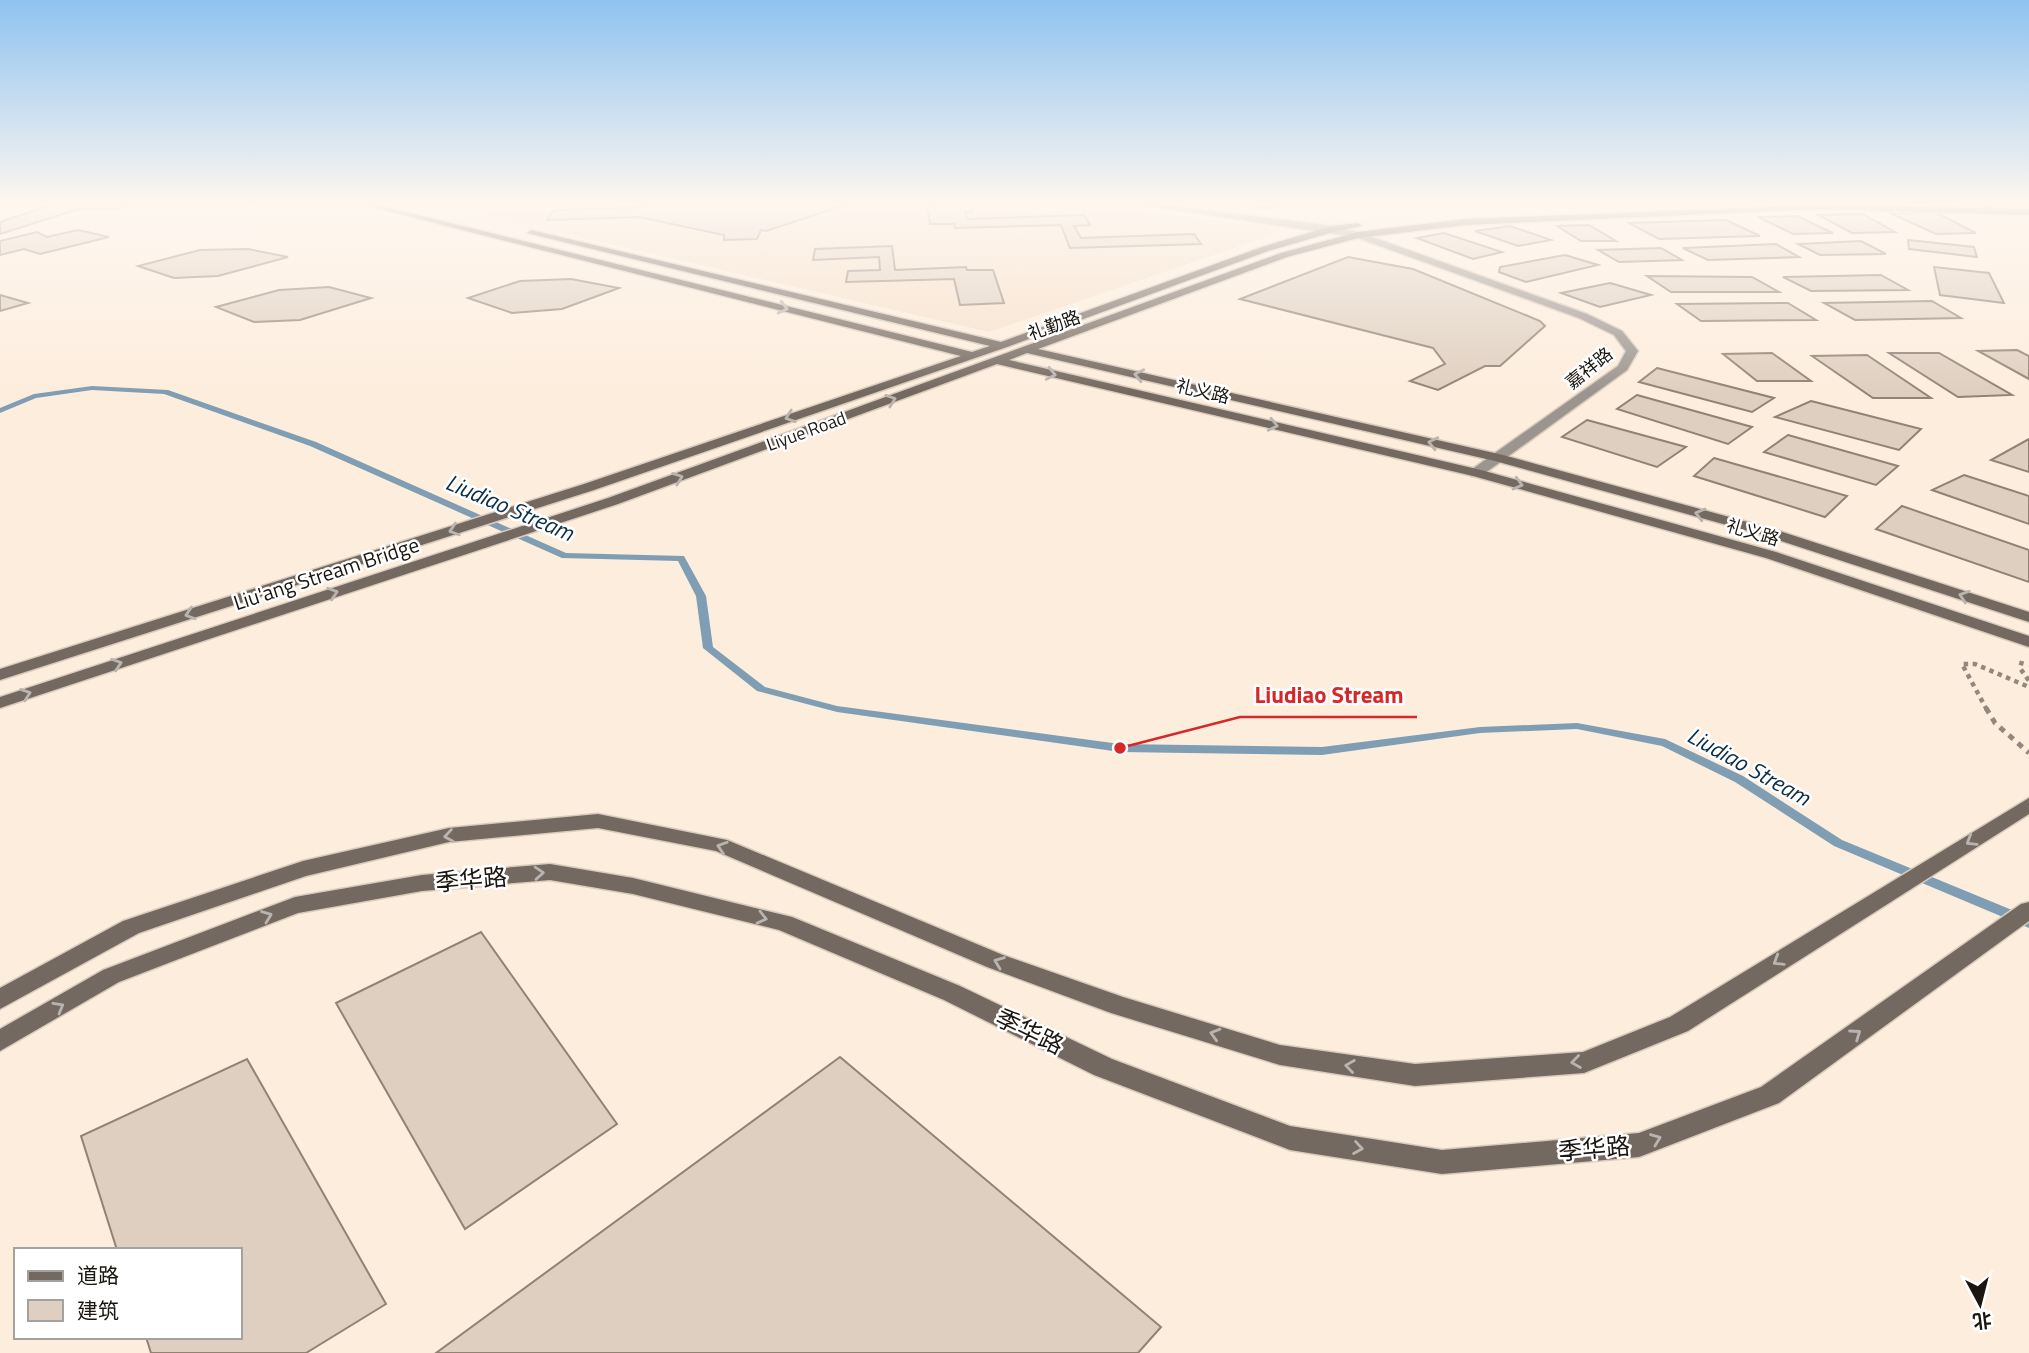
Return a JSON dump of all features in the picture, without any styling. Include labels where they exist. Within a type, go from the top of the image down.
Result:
[{"type":"main road","name":"礼义路","points":[[613,266],[970,355],[1476,473],[1771,555],[2029,642]]},
{"type":"main road","name":"礼义路","points":[[670,266],[1498,458],[1768,532],[2029,617]]},
{"type":"main road","name":"礼勤路","points":[[970,355],[1218,266]]},
{"type":"main road","name":"礼勤路","points":[[999,361],[1257,266]]},
{"type":"main road","name":"Liyue Road","points":[[589,487],[970,355]]},
{"type":"main road","name":"Liyue Road","points":[[613,501],[999,361]]},
{"type":"main road","name":"Liu'ang Stream Bridge","points":[[0,675],[589,487]]},
{"type":"main road","name":"Liu'ang Stream Bridge","points":[[0,703],[613,501]]},
{"type":"main road","name":"季华路","points":[[0,999],[131,927],[303,869],[449,835],[598,821],[720,845],[995,961],[1119,1006],[1280,1055],[1415,1075],[1584,1062],[1679,1024],[2029,804]]},
{"type":"main road","name":"季华路","points":[[0,1041],[111,976],[295,905],[422,883],[550,872],[633,886],[784,923],[952,993],[1103,1067],[1290,1138],[1442,1162],[1639,1145],[1770,1095],[2029,910]]},
{"type":"street","name":"嘉祥路","points":[[1444,266],[1583,316],[1618,333],[1632,351],[1623,368],[1476,473]]},
{"type":"path","points":[[2029,687],[1975,664],[1962,664],[1995,723],[2029,753]]},
{"type":"shaded area","points":[[706,266],[1181,266],[989,332]]},
{"type":"building","points":[[138,266],[254,266],[218,276],[174,278]]},
{"type":"building","points":[[880,266],[895,266],[895,270],[966,267],[967,270],[993,270],[1004,303],[960,305],[954,279],[846,282],[848,271],[880,270]]},
{"type":"building","points":[[1324,266],[1398,266],[1413,269],[1540,321],[1545,326],[1500,366],[1485,366],[1438,390],[1410,381],[1445,364],[1433,348],[1240,299]]},
{"type":"building","points":[[1593,266],[1526,282],[1499,272],[1500,267]]},
{"type":"building","points":[[1934,267],[1989,273],[2004,303],[1940,295]]},
{"type":"building","points":[[1881,275],[1908,290],[1811,291],[1783,277]]},
{"type":"building","points":[[1647,276],[1752,277],[1779,292],[1671,292]]},
{"type":"building","points":[[571,279],[619,288],[562,309],[512,313],[468,298],[520,281]]},
{"type":"building","points":[[1610,283],[1651,295],[1600,307],[1561,293]]},
{"type":"building","points":[[329,287],[371,298],[300,320],[254,322],[216,307],[279,290]]},
{"type":"building","points":[[0,295],[28,303],[0,311]]},
{"type":"building","points":[[1932,301],[1961,318],[1855,320],[1824,303]]},
{"type":"building","points":[[1788,303],[1816,320],[1701,321],[1677,304]]},
{"type":"building","points":[[2017,350],[2029,356],[2029,379],[1978,351]]},
{"type":"building","points":[[1772,353],[1811,381],[1757,381],[1723,354]]},
{"type":"building","points":[[1889,353],[1939,353],[2012,395],[1958,397]]},
{"type":"building","points":[[1867,355],[1931,398],[1873,398],[1812,356]]},
{"type":"building","points":[[1657,368],[1774,398],[1752,412],[1639,382]]},
{"type":"building","points":[[1637,395],[1752,427],[1728,444],[1617,409]]},
{"type":"building","points":[[1811,401],[1921,429],[1899,450],[1775,417]]},
{"type":"building","points":[[1587,420],[1686,447],[1657,467],[1562,437]]},
{"type":"building","points":[[1788,435],[1898,466],[1876,485],[1764,452]]},
{"type":"building","points":[[2029,439],[2029,472],[1991,460]]},
{"type":"building","points":[[1714,458],[1847,496],[1825,517],[1694,476]]},
{"type":"building","points":[[1964,475],[2029,496],[2029,524],[1932,490]]},
{"type":"building","points":[[1902,506],[2029,550],[2029,582],[1876,529]]},
{"type":"building","points":[[481,932],[617,1124],[465,1229],[336,1003]]},
{"type":"building","points":[[840,1057],[1161,1327],[1138,1353],[436,1353]]},
{"type":"building","points":[[247,1059],[386,1304],[306,1353],[151,1353],[147,1339],[242,1339],[242,1248],[116,1248],[81,1136]]},
{"type":"waterway","name":"Liudiao Stream","points":[[0,411],[34,396],[92,388],[165,392],[313,444],[565,556],[681,558],[701,596],[708,648],[761,689],[837,709],[1120,748],[1322,751],[1480,730],[1577,726],[1665,743],[1739,779],[1838,843],[2029,923]]},
{"type":"place","name":"Liudiao Stream","points":[[1120,748]]}]
